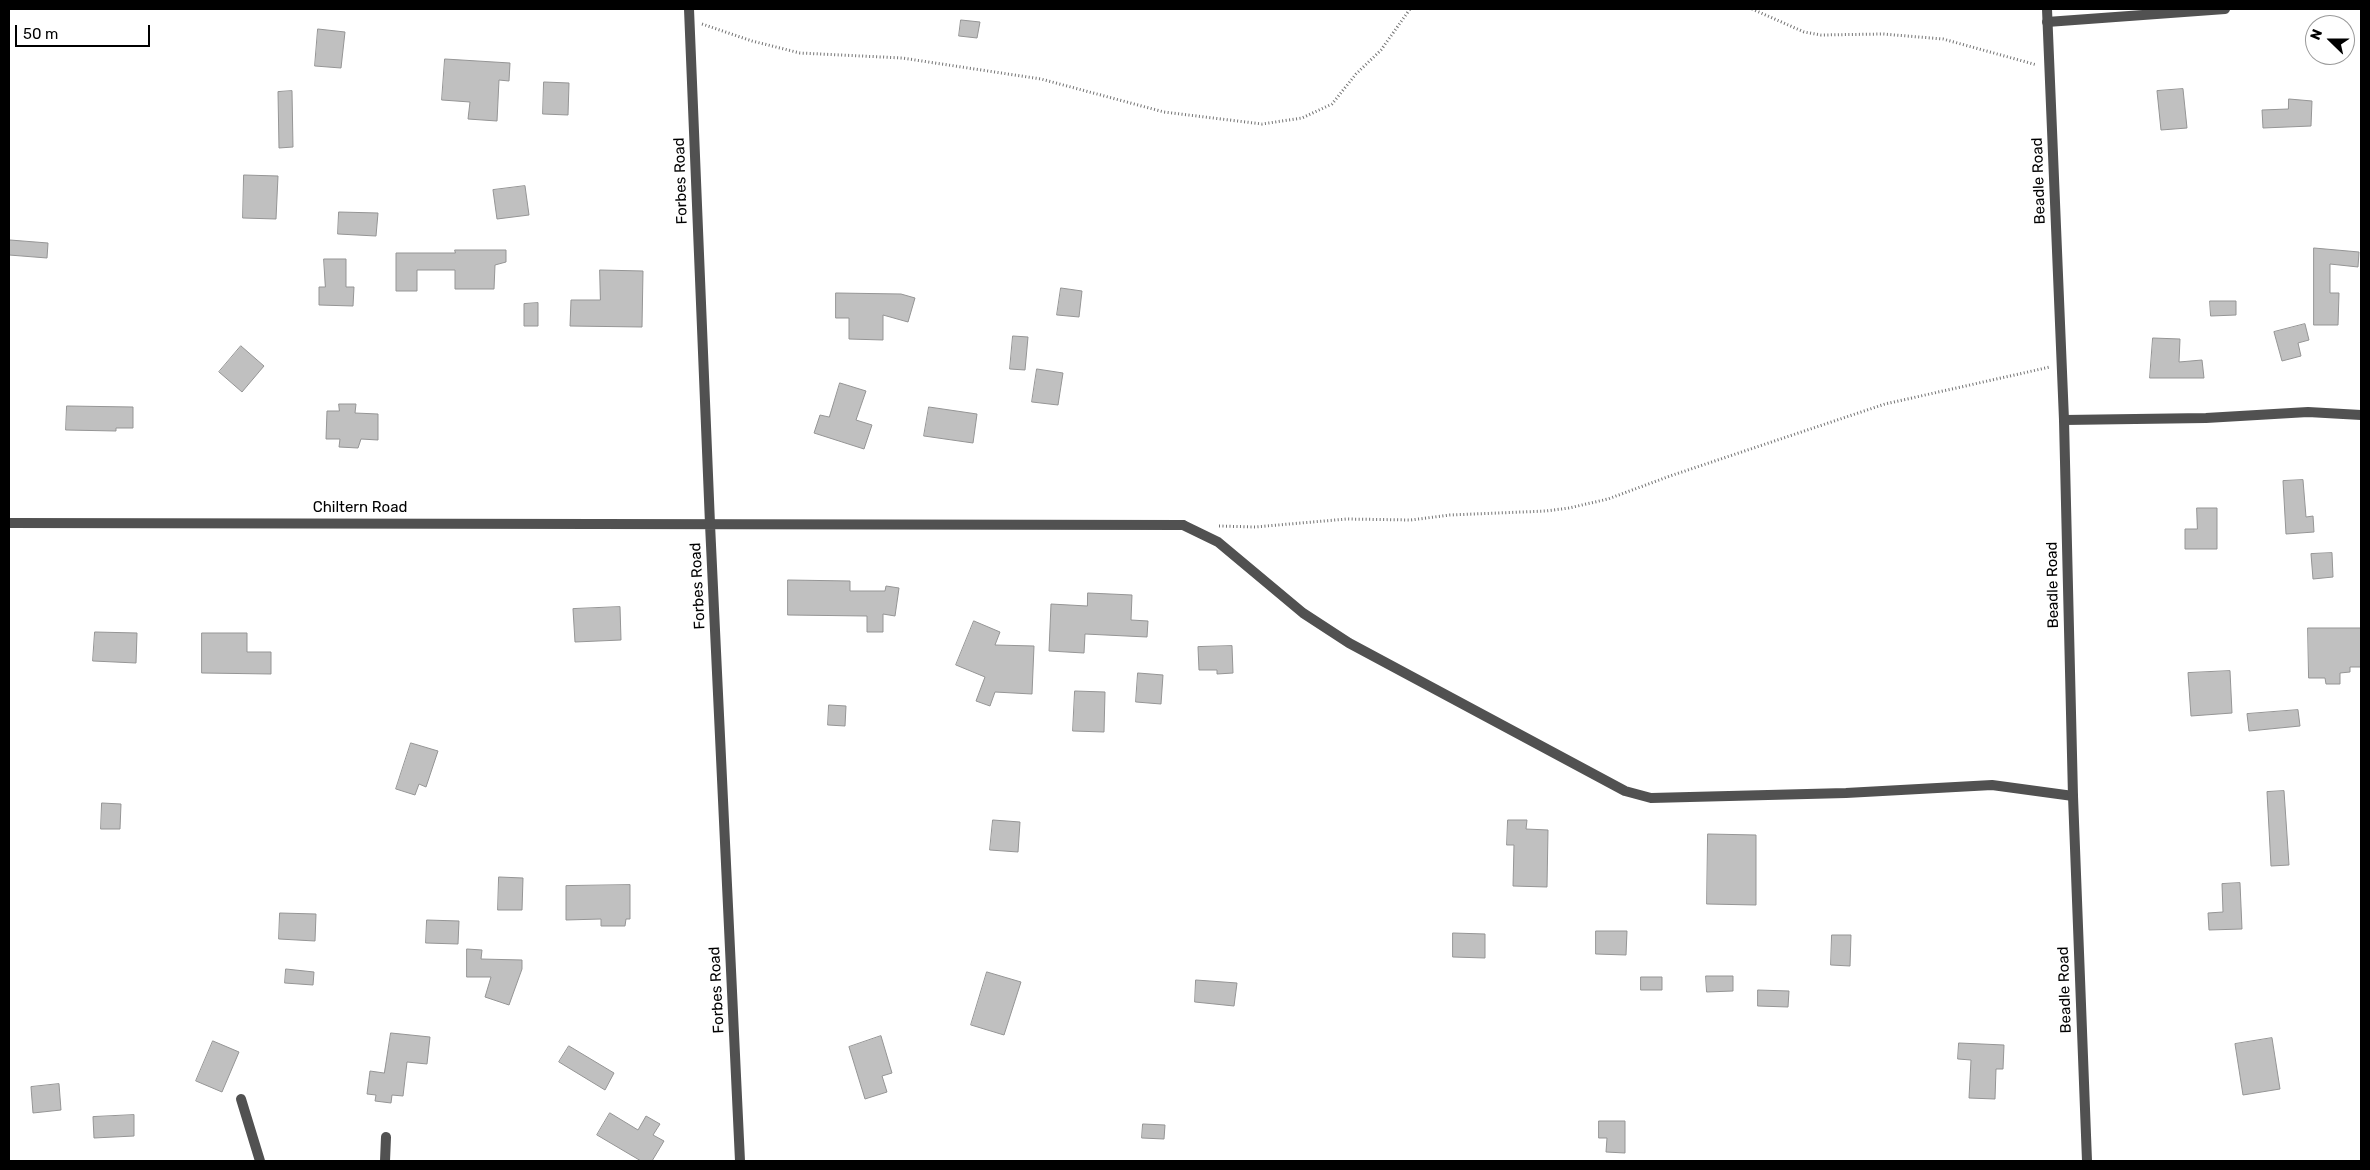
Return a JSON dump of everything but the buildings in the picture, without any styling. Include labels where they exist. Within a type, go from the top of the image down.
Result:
[{"type":"street","name":"Beadle Road","points":[[2046,9],[2064,420],[2073,796],[2087,1161]]},
{"type":"street","points":[[2048,22],[2225,9]]},
{"type":"street","name":"Forbes Road","points":[[690,14],[710,524],[740,1161]]},
{"type":"street","points":[[2064,420],[2206,418],[2308,412],[2361,415]]},
{"type":"street","name":"Chiltern Road","points":[[9,523],[1183,525],[1218,542],[1303,612],[1349,643],[1625,791],[1651,798],[1891,792],[1992,785],[2073,796]]},
{"type":"street","points":[[241,1099],[260,1161]]},
{"type":"street","points":[[385,1161],[386,1137]]},
{"type":"path","points":[[690,14],[752,41],[800,53],[902,58],[1003,73],[1041,79],[1164,112],[1262,124],[1302,118],[1332,104],[1356,74],[1381,50],[1410,9]]},
{"type":"path","points":[[1752,9],[1804,32],[1821,35],[1897,35],[1943,39],[1996,52],[2049,69]]},
{"type":"path","points":[[1210,526],[1255,527],[1347,519],[1411,520],[1450,515],[1546,511],[1569,508],[1608,500],[1670,476],[1885,404],[2062,364]]}]
